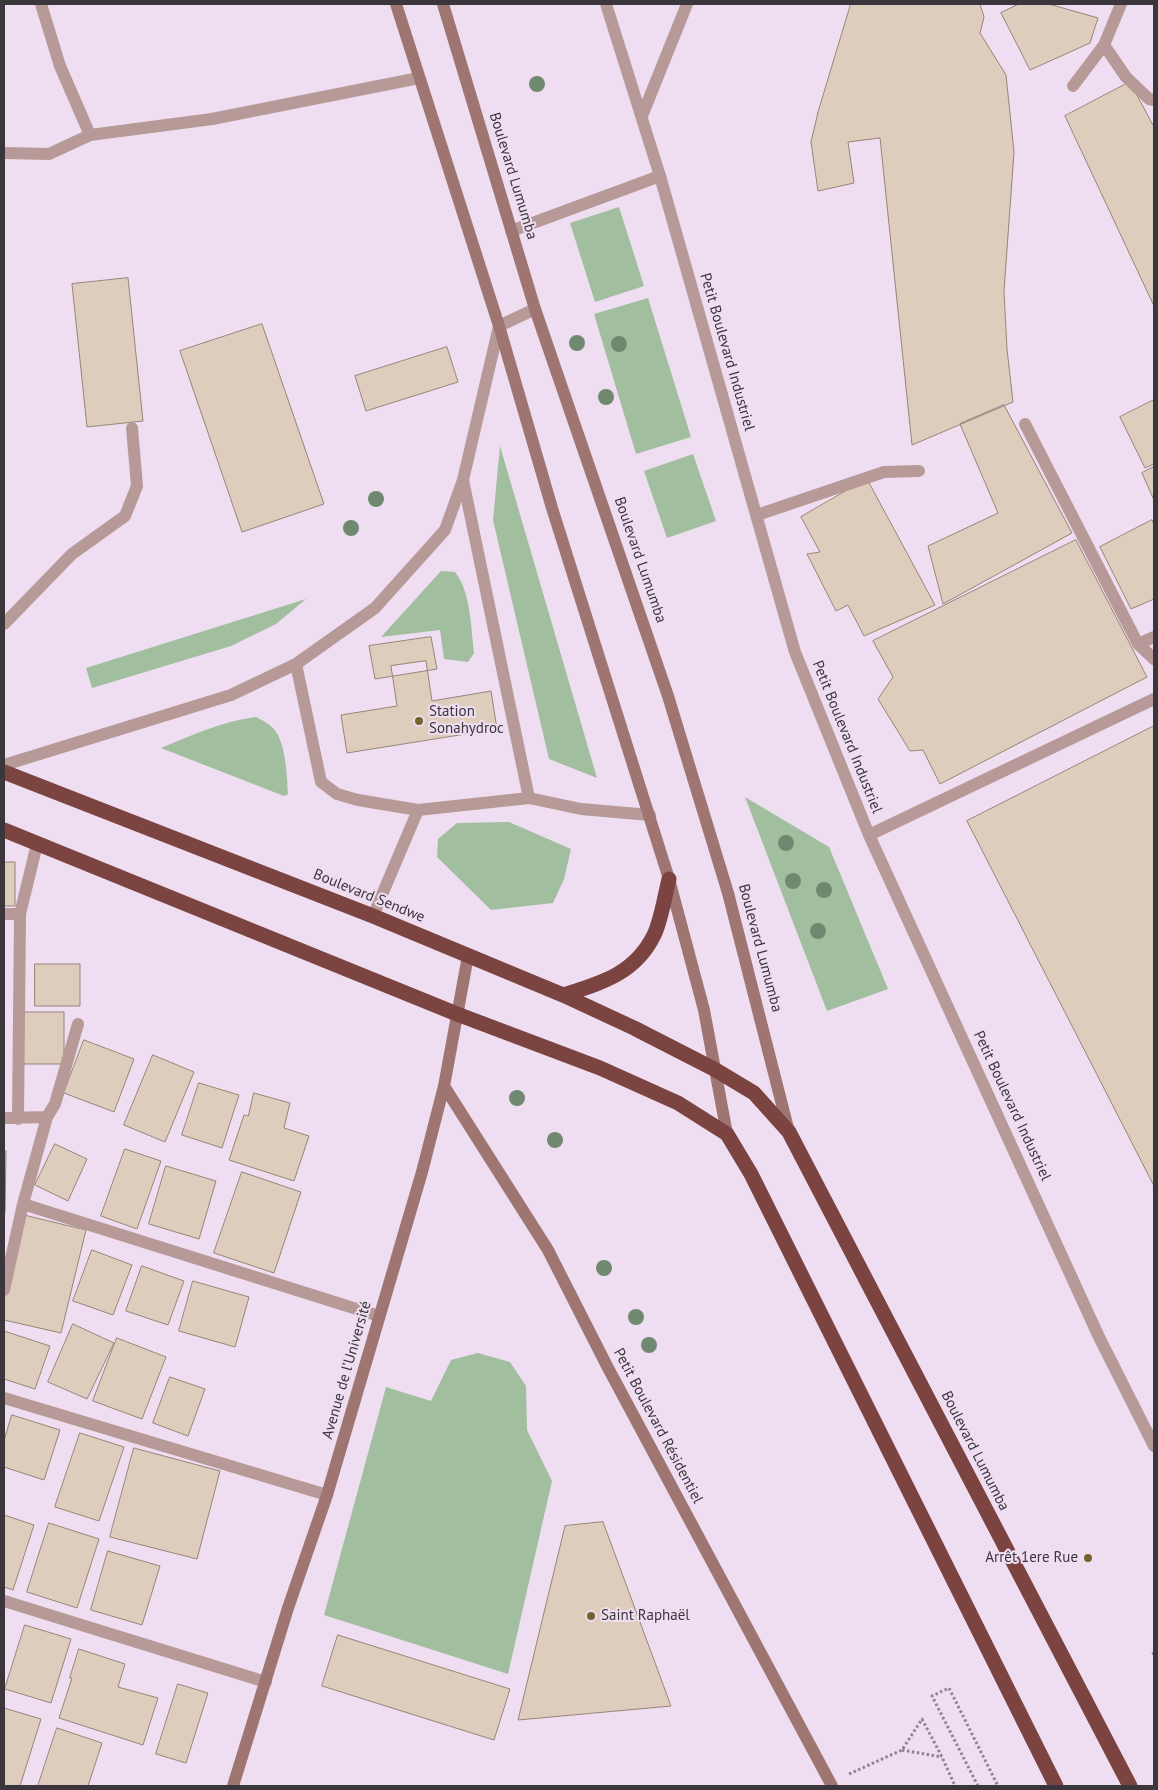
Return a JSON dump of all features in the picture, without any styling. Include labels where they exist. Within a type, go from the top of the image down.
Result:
[{"type":"highway","name":"Boulevard Sendwe","points":[[4,772],[373,916],[563,995],[634,1028],[714,1069]]},
{"type":"highway","points":[[4,830],[457,1014],[600,1068],[678,1103],[727,1134],[751,1174],[1056,1786]]},
{"type":"highway","points":[[563,995],[608,981],[639,960],[655,934],[669,879]]},
{"type":"highway","name":"Boulevard Lumumba","points":[[714,1069],[754,1094],[790,1132],[1130,1786]]},
{"type":"main road","points":[[396,4],[499,326],[552,508],[669,879],[704,1010],[727,1134]]},
{"type":"main road","name":"Boulevard Lumumba","points":[[443,4],[535,309],[668,696],[728,893],[790,1132]]},
{"type":"main road","name":"Avenue de l’Université","points":[[233,1786],[288,1608],[327,1495],[422,1172],[444,1086],[468,956]]},
{"type":"main road","name":"Petit Boulevard Résidentiel","points":[[444,1086],[548,1250],[831,1785]]},
{"type":"street","points":[[41,4],[60,66],[90,135]]},
{"type":"street","name":"Petit Boulevard Industriel","points":[[606,4],[660,176],[796,652],[869,835],[1099,1337],[1154,1446]]},
{"type":"street","points":[[642,116],[686,4]]},
{"type":"street","points":[[1073,86],[1104,45],[1121,4]]},
{"type":"street","points":[[1104,45],[1126,77],[1150,99],[1154,100]]},
{"type":"street","points":[[4,153],[49,154],[90,135],[212,119],[419,78]]},
{"type":"street","points":[[511,231],[660,176]]},
{"type":"street","points":[[4,765],[230,695],[296,664],[375,608],[446,530],[463,480],[484,397],[499,326],[535,309]]},
{"type":"street","points":[[1025,424],[1138,644],[1154,659]]},
{"type":"street","points":[[4,624],[72,554],[125,516],[137,486],[132,428]]},
{"type":"street","points":[[756,515],[884,472],[919,471]]},
{"type":"street","points":[[463,480],[529,798]]},
{"type":"street","points":[[1138,644],[1154,637]]},
{"type":"street","points":[[296,664],[321,782],[337,794],[418,810],[529,798],[581,809],[650,815]]},
{"type":"street","points":[[869,835],[1154,699]]},
{"type":"street","points":[[373,916],[418,810]]},
{"type":"street","points":[[18,1119],[20,914],[37,844]]},
{"type":"street","points":[[4,914],[20,914]]},
{"type":"street","points":[[4,1290],[23,1204],[47,1117],[55,1104],[78,1024]]},
{"type":"street","points":[[4,1118],[47,1117]]},
{"type":"street","points":[[23,1204],[379,1316]]},
{"type":"street","points":[[4,1398],[327,1495]]},
{"type":"street","points":[[4,1601],[266,1682]]},
{"type":"path","points":[[978,1786],[932,1696],[949,1688],[998,1786]]},
{"type":"path","points":[[831,1785],[902,1750],[922,1719],[955,1786]]},
{"type":"path","points":[[902,1750],[942,1757]]},
{"type":"green space","points":[[619,207],[644,286],[595,302],[570,223]]},
{"type":"green space","points":[[648,298],[691,437],[636,454],[594,314]]},
{"type":"green space","points":[[500,446],[597,778],[549,759],[493,520]]},
{"type":"green space","points":[[693,454],[716,521],[667,538],[644,471]]},
{"type":"green space","points":[[441,571],[455,572],[467,600],[474,653],[468,662],[444,659],[440,630],[381,637]]},
{"type":"green space","points":[[306,599],[276,624],[231,646],[92,688],[86,668]]},
{"type":"green space","points":[[256,717],[273,728],[281,741],[288,787],[288,794],[284,796],[161,748],[219,725]]},
{"type":"green space","points":[[745,797],[829,847],[888,989],[827,1011]]},
{"type":"green space","points":[[509,822],[571,849],[564,879],[553,903],[491,910],[437,857],[438,839],[457,823]]},
{"type":"green space","points":[[478,1353],[510,1362],[526,1386],[527,1430],[552,1481],[508,1674],[324,1615],[386,1387],[431,1401],[451,1360]]},
{"type":"building","points":[[851,4],[980,4],[984,17],[980,33],[1006,75],[1014,152],[1004,291],[1007,349],[1013,402],[912,445],[880,138],[848,142],[854,183],[818,191],[811,142],[818,112]]},
{"type":"building","points":[[1019,4],[1049,4],[1098,18],[1090,43],[1030,70],[1001,13]]},
{"type":"building","points":[[1130,82],[1154,127],[1154,306],[1065,116]]},
{"type":"building","points":[[128,278],[143,421],[87,427],[72,284]]},
{"type":"building","points":[[262,324],[324,504],[242,532],[180,351]]},
{"type":"building","points":[[447,347],[458,382],[366,411],[355,376]]},
{"type":"building","points":[[1154,400],[1154,464],[1145,468],[1120,417]]},
{"type":"building","points":[[1004,405],[1072,533],[943,604],[928,546],[998,513],[960,424]]},
{"type":"building","points":[[1154,467],[1154,500],[1142,473]]},
{"type":"building","points":[[867,479],[935,605],[864,636],[848,605],[836,611],[807,554],[820,552],[801,517]]},
{"type":"building","points":[[1152,520],[1154,525],[1154,599],[1131,609],[1100,547]]},
{"type":"building","points":[[1076,540],[1147,677],[940,784],[923,750],[910,751],[878,699],[893,677],[873,641]]},
{"type":"building","points":[[431,637],[437,669],[375,679],[369,646]]},
{"type":"building","points":[[426,661],[432,701],[491,691],[497,729],[347,753],[341,715],[397,706],[391,666]]},
{"type":"building","points":[[1154,726],[1154,1186],[967,821]]},
{"type":"building","points":[[4,862],[15,862],[15,906],[4,906]]},
{"type":"building","points":[[35,964],[80,964],[80,1006],[35,1006]]},
{"type":"building","points":[[24,1012],[64,1012],[64,1064],[24,1064]]},
{"type":"building","points":[[84,1040],[134,1059],[114,1112],[64,1093]]},
{"type":"building","points":[[153,1055],[194,1072],[165,1142],[124,1125]]},
{"type":"building","points":[[199,1083],[239,1095],[222,1148],[182,1135]]},
{"type":"building","points":[[254,1093],[290,1103],[284,1128],[309,1136],[294,1181],[229,1160],[244,1115],[248,1116]]},
{"type":"building","points":[[55,1144],[87,1159],[68,1201],[35,1185]]},
{"type":"building","points":[[125,1149],[161,1161],[137,1229],[101,1216]]},
{"type":"building","points":[[4,1151],[6,1151],[5,1213],[4,1213]]},
{"type":"building","points":[[166,1166],[216,1181],[199,1239],[149,1224]]},
{"type":"building","points":[[242,1172],[301,1192],[274,1273],[214,1253]]},
{"type":"building","points":[[24,1215],[86,1230],[61,1333],[4,1320],[4,1298]]},
{"type":"building","points":[[92,1250],[132,1265],[113,1315],[73,1301]]},
{"type":"building","points":[[142,1266],[184,1281],[168,1325],[126,1311]]},
{"type":"building","points":[[193,1281],[249,1297],[235,1347],[179,1331]]},
{"type":"building","points":[[73,1324],[114,1343],[87,1399],[48,1382]]},
{"type":"building","points":[[4,1331],[50,1346],[35,1389],[4,1379]]},
{"type":"building","points":[[117,1338],[166,1357],[142,1419],[93,1401]]},
{"type":"building","points":[[170,1377],[205,1389],[188,1436],[153,1423]]},
{"type":"building","points":[[12,1415],[60,1430],[44,1480],[4,1467],[4,1441]]},
{"type":"building","points":[[80,1433],[124,1447],[99,1521],[55,1507]]},
{"type":"building","points":[[134,1448],[220,1471],[197,1559],[110,1537]]},
{"type":"building","points":[[4,1515],[34,1525],[13,1590],[4,1587]]},
{"type":"building","name":"Saint Raphaël","points":[[603,1522],[671,1706],[518,1720],[565,1526]]},
{"type":"building","points":[[49,1523],[99,1539],[77,1608],[27,1592]]},
{"type":"building","points":[[108,1551],[160,1566],[142,1625],[91,1610]]},
{"type":"building","points":[[25,1625],[71,1639],[51,1703],[5,1689]]},
{"type":"building","points":[[338,1635],[510,1689],[494,1740],[322,1686]]},
{"type":"building","points":[[79,1649],[125,1664],[118,1687],[158,1698],[143,1745],[59,1718]]},
{"type":"building","points":[[178,1684],[208,1693],[186,1763],[156,1754]]},
{"type":"building","points":[[4,1708],[41,1719],[20,1786],[4,1786]]},
{"type":"building","points":[[57,1728],[102,1743],[88,1786],[38,1786]]},
{"type":"place","name":"Station Sonahydroc","points":[[419,721]]},
{"type":"place","name":"Arrêt 1ere Rue","points":[[1088,1558]]},
{"type":"place","name":"Saint Raphaël","points":[[591,1616]]}]
